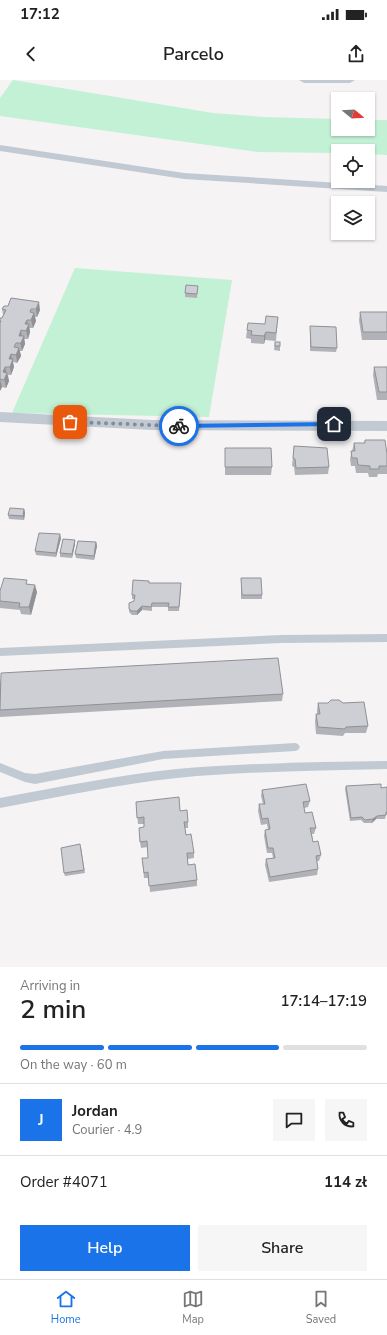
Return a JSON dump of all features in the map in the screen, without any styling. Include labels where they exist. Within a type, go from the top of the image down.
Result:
[{"type":"street","points":[[304,80],[350,80]]},
{"type":"street","points":[[0,148],[184,176],[387,189]]},
{"type":"street","points":[[0,417],[149,425],[321,424],[387,426]]},
{"type":"lane","points":[[0,652],[281,639],[387,638]]},
{"type":"lane","points":[[0,767],[25,777],[35,779],[163,755],[295,747]]},
{"type":"lane","points":[[0,803],[104,784],[177,774],[278,768],[387,765]]},
{"type":"green space","points":[[13,80],[213,113],[264,117],[331,119],[331,136],[375,136],[375,120],[387,120],[387,155],[375,154],[375,144],[331,144],[331,153],[258,152],[0,116],[0,98]]},
{"type":"green space","points":[[75,268],[232,280],[209,417],[12,413]]},
{"type":"building","points":[[186,285],[198,286],[197,294],[185,293]]},
{"type":"building","points":[[11,298],[39,302],[36,309],[31,309],[30,312],[34,313],[31,320],[27,320],[25,324],[29,324],[26,331],[21,330],[19,336],[24,336],[21,343],[16,343],[14,347],[19,348],[16,355],[11,354],[9,359],[13,359],[10,367],[5,367],[3,372],[7,373],[4,380],[0,379],[0,318],[2,318],[6,310],[2,309],[4,306],[8,306]]},
{"type":"building","points":[[360,312],[387,312],[387,332],[363,332]]},
{"type":"building","points":[[266,316],[278,317],[276,333],[266,332],[264,336],[251,335],[252,331],[247,330],[248,323],[265,324]]},
{"type":"building","points":[[310,326],[336,327],[337,348],[311,347]]},
{"type":"building","points":[[275,342],[280,342],[280,346],[275,346]]},
{"type":"building","points":[[374,367],[387,367],[387,392],[379,392]]},
{"type":"building","points":[[365,440],[385,440],[387,466],[379,466],[379,469],[370,469],[370,466],[358,465],[357,458],[352,458],[351,451],[355,451],[354,443],[365,443]]},
{"type":"building","points":[[294,446],[327,448],[329,467],[296,468],[295,459],[293,458]]},
{"type":"building","points":[[225,448],[271,448],[272,467],[225,467]]},
{"type":"building","points":[[10,508],[24,509],[23,516],[8,515]]},
{"type":"building","points":[[39,533],[60,534],[56,553],[35,551]]},
{"type":"building","points":[[63,539],[75,540],[72,554],[60,553]]},
{"type":"building","points":[[78,541],[96,542],[94,556],[75,554]]},
{"type":"building","points":[[4,578],[27,580],[26,584],[35,585],[29,607],[19,607],[20,603],[0,601],[0,591]]},
{"type":"building","points":[[241,578],[261,578],[262,595],[242,595]]},
{"type":"building","points":[[133,580],[149,581],[149,583],[181,583],[179,607],[168,607],[169,603],[152,603],[151,607],[142,606],[137,611],[132,611],[129,609],[129,603],[134,601],[135,595],[132,595]]},
{"type":"building","points":[[278,658],[283,694],[0,710],[1,673]]},
{"type":"building","points":[[331,700],[339,700],[343,703],[364,702],[368,726],[346,727],[345,729],[318,727],[316,714],[320,714],[318,703],[328,703]]},
{"type":"building","points":[[306,784],[310,801],[303,802],[305,813],[312,812],[316,828],[310,828],[313,842],[318,841],[321,855],[316,856],[318,869],[270,877],[266,859],[275,858],[273,848],[268,848],[265,830],[270,829],[268,818],[262,819],[259,804],[265,804],[262,790]]},
{"type":"building","points":[[381,784],[381,788],[387,787],[386,815],[365,820],[362,817],[351,818],[346,786]]},
{"type":"building","points":[[179,797],[180,811],[187,810],[188,822],[184,822],[186,835],[191,834],[194,853],[187,853],[188,865],[195,864],[197,880],[149,886],[148,872],[144,873],[142,858],[148,858],[147,841],[140,842],[139,828],[144,827],[144,817],[137,818],[136,802]]},
{"type":"building","points":[[80,844],[84,870],[64,873],[61,848]]},
{"type":"way so far","points":[[70,422],[179,426]]},
{"type":"route","points":[[179,426],[334,424]]}]
